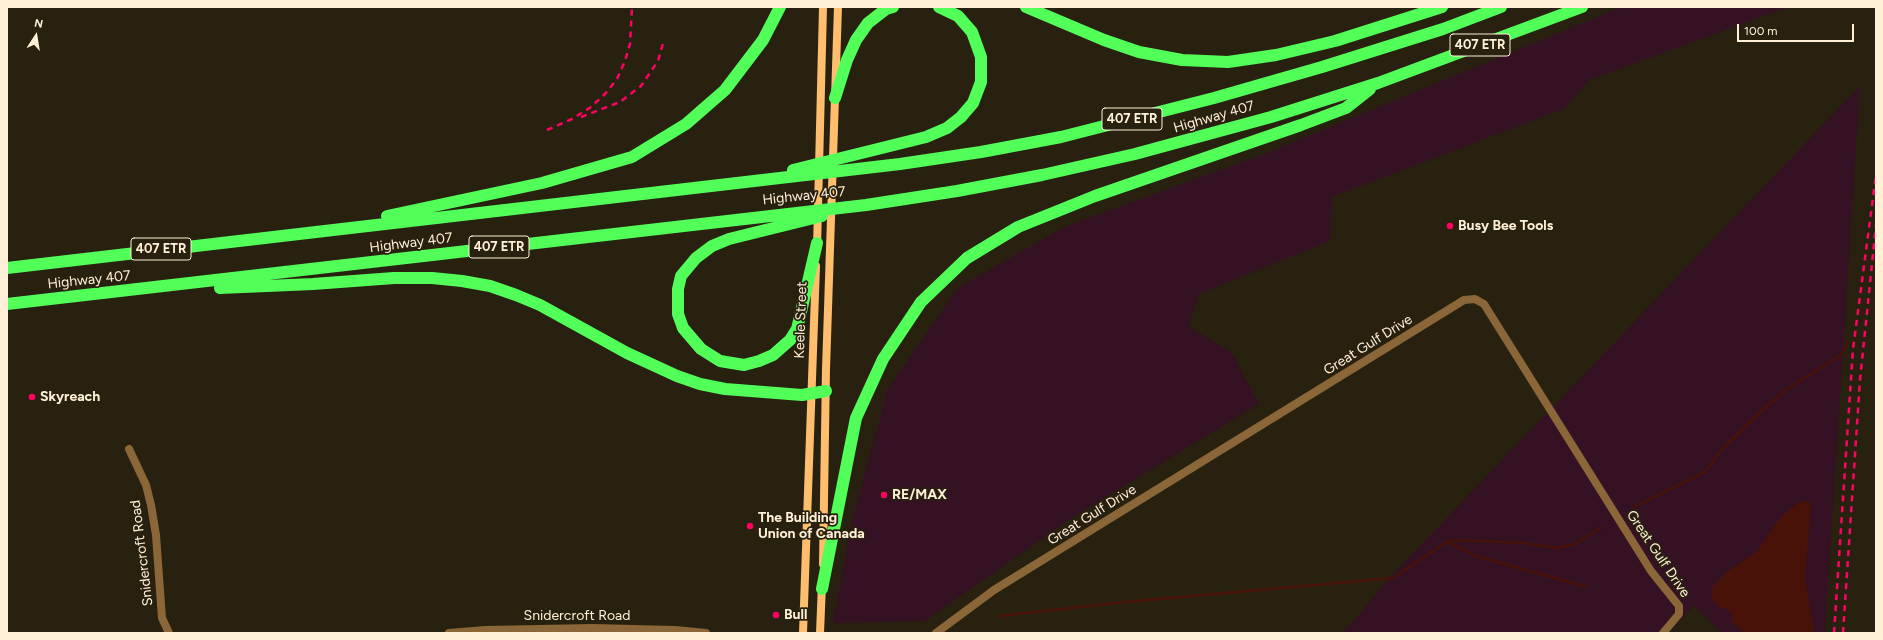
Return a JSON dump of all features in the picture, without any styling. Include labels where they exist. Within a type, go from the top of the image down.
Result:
[{"type":"highway","points":[[315,231],[542,183],[632,157],[686,124],[725,90],[763,40],[780,7]]},
{"type":"highway","points":[[835,98],[847,60],[856,40],[868,23],[886,9],[893,7]]},
{"type":"highway","points":[[752,181],[926,137],[948,128],[961,117],[973,103],[980,82],[981,57],[972,32],[958,16],[939,7]]},
{"type":"highway","points":[[1026,7],[1104,40],[1139,52],[1182,60],[1228,62],[1276,55],[1335,41],[1442,7]]},
{"type":"highway","name":"Highway 407","points":[[7,268],[752,181],[951,156],[1023,145],[1092,130],[1214,98],[1322,67],[1443,29],[1501,7]]},
{"type":"highway","name":"Highway 407","points":[[7,304],[866,205],[957,191],[1098,163],[1192,140],[1378,84],[1582,7]]},
{"type":"highway","points":[[822,589],[856,418],[883,359],[921,302],[967,258],[1018,226],[1095,196],[1300,126],[1346,108],[1378,84]]},
{"type":"highway","points":[[817,243],[802,313],[797,329],[790,340],[773,355],[744,365],[720,361],[701,349],[683,328],[678,314],[677,302],[681,276],[696,258],[712,246],[729,239],[866,205]]},
{"type":"highway","points":[[132,290],[279,286],[394,278],[432,278],[462,281],[490,286],[522,297],[640,359],[677,376],[700,384],[724,389],[802,395],[826,391]]},
{"type":"main road","name":"Keele Street","points":[[803,633],[817,243],[823,7]]},
{"type":"main road","name":"Keele Street","points":[[820,633],[838,7]]},
{"type":"street","name":"Great Gulf Drive","points":[[938,633],[994,590],[1464,300],[1474,299],[1484,304],[1651,571],[1679,606],[1679,614],[1663,633]]},
{"type":"street","name":"Snidercroft Road","points":[[129,449],[146,485],[151,505],[156,535],[162,618],[169,633]]},
{"type":"street","name":"Snidercroft Road","points":[[449,633],[485,630],[586,628],[668,630],[706,633]]},
{"type":"shaded area","points":[[1622,7],[1789,7],[1589,80],[1564,109],[1332,197],[1330,241],[1199,294],[1188,326],[1231,352],[1259,404],[1073,517],[925,621],[833,623],[852,520],[888,389],[958,288],[1066,226],[1262,155]]},
{"type":"shaded area","points":[[1860,86],[1825,633],[1723,633],[1694,606],[1668,633],[1343,633],[1394,573]]},
{"type":"shaded area","points":[[1801,501],[1808,501],[1811,504],[1805,577],[1814,633],[1745,633],[1733,623],[1731,614],[1727,609],[1720,607],[1713,601],[1711,593],[1713,586],[1727,572],[1758,551],[1783,515]]},
{"type":"waterway","points":[[1634,507],[1705,472],[1725,446],[1756,416],[1786,390],[1841,355],[1848,342]]},
{"type":"waterway","points":[[999,616],[1125,602],[1393,578],[1447,542],[1457,540],[1524,543],[1559,548],[1575,544],[1599,529]]},
{"type":"waterway","points":[[1448,542],[1476,556],[1587,587]]},
{"type":"railway","points":[[547,130],[572,119],[591,107],[605,94],[617,79],[625,61],[630,44],[632,7]]},
{"type":"railway","points":[[581,117],[620,102],[641,86],[658,61],[664,40]]},
{"type":"railway","points":[[1834,633],[1853,349],[1876,175]]},
{"type":"railway","points":[[1843,633],[1860,380],[1876,225]]},
{"type":"place","name":"Busy Bee Tools","points":[[1450,226]]},
{"type":"place","name":"Skyreach","points":[[32,397]]},
{"type":"place","name":"RE/MAX","points":[[884,495]]},
{"type":"place","name":"The Building Union of Canada","points":[[750,526]]},
{"type":"place","name":"Bull","points":[[776,615]]}]
